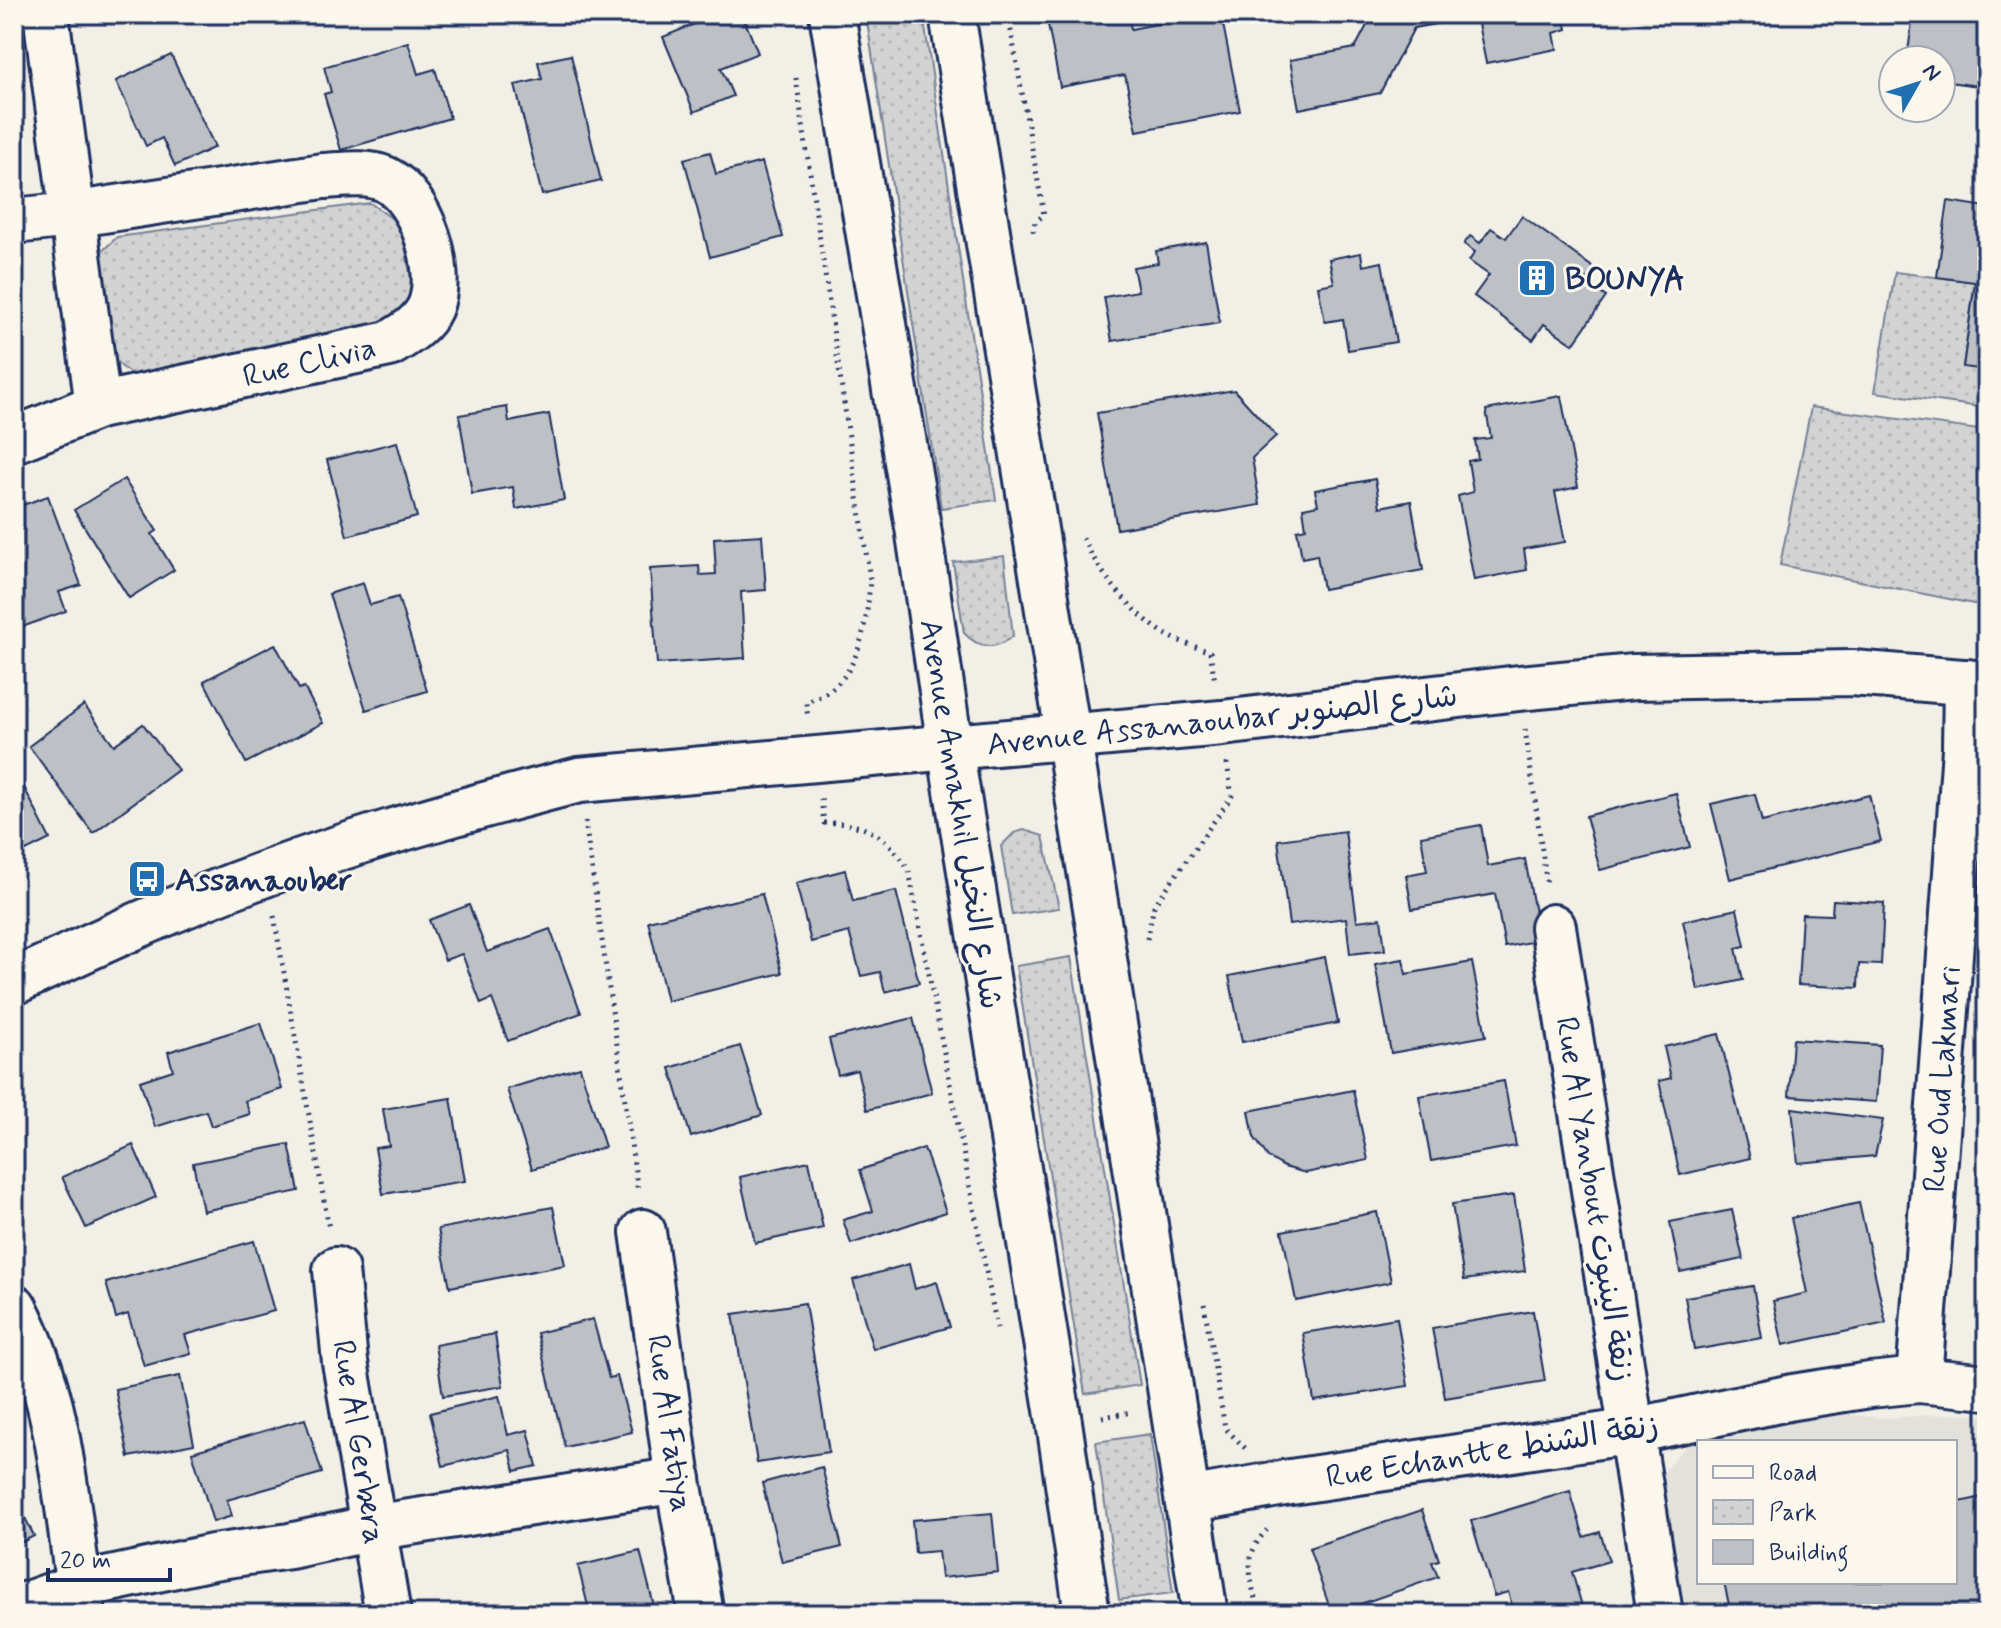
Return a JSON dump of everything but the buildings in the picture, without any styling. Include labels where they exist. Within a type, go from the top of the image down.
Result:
[{"type":"street","points":[[46,14],[98,406]]},
{"type":"street","name":"Avenue Annakhil شارع النخيل","points":[[832,14],[918,527],[1087,1614]]},
{"type":"street","points":[[952,14],[1205,1614]]},
{"type":"street","name":"Rue Clivia","points":[[14,221],[323,176],[365,175],[383,178],[398,187],[410,201],[421,218],[434,271],[431,305],[410,331],[389,344],[98,406],[14,440]]},
{"type":"street","name":"Avenue Assanaoubar شارع الصنوبر","points":[[14,982],[121,932],[266,873],[482,805],[579,780],[1222,723],[1634,677],[1852,673],[1976,683]]},
{"type":"street","name":"Rue Oud Lakmari","points":[[1919,1380],[1965,749],[1976,683]]},
{"type":"street","name":"Rue Al Yanbout زنقة الينبوت","points":[[1553,927],[1660,1614]]},
{"type":"street","name":"Rue Al Fatiya","points":[[643,1232],[678,1480],[701,1614]]},
{"type":"street","name":"Rue Al Gerbera","points":[[336,1270],[345,1362],[388,1614]]},
{"type":"street","points":[[14,1307],[47,1395],[64,1483],[80,1600]]},
{"type":"street","name":"Rue Echantte زنقة الشنط","points":[[1188,1500],[1633,1431],[1793,1397],[1919,1380],[1987,1387]]},
{"type":"street","points":[[14,1609],[80,1600],[372,1528],[678,1480]]},
{"type":"path","points":[[1008,14],[1044,215],[1032,228],[1034,243]]},
{"type":"path","points":[[795,76],[870,579],[869,608],[863,636],[851,663],[835,686],[806,703],[824,823],[848,822],[876,834],[890,845],[909,871],[999,1336]]},
{"type":"path","points":[[1081,527],[1083,540],[1105,573],[1138,611],[1168,635],[1210,652],[1222,723],[1232,796],[1154,906],[1147,946]]},
{"type":"path","points":[[1519,688],[1553,927]]},
{"type":"path","points":[[579,780],[643,1232]]},
{"type":"path","points":[[266,873],[336,1270]]},
{"type":"path","points":[[1202,1293],[1225,1428],[1238,1443],[1257,1456],[1279,1457],[1290,1514],[1269,1528],[1255,1543],[1249,1560],[1258,1614]]},
{"type":"path","points":[[1059,1422],[1174,1407]]},
{"type":"shaded area","points":[[1828,1412],[1881,1418],[1987,1415],[1987,1614],[1680,1614],[1658,1480],[1700,1432]]},
{"type":"green space","points":[[866,14],[923,14],[996,500],[941,508]]},
{"type":"green space","points":[[370,203],[401,225],[414,294],[386,323],[133,376],[105,353],[94,259],[117,237]]},
{"type":"green space","points":[[1895,272],[1975,282],[1963,366],[1987,370],[1987,408],[1875,392]]},
{"type":"green space","points":[[1811,407],[1987,431],[1987,536],[1979,605],[1780,565]]},
{"type":"green space","points":[[1004,556],[1013,636],[1000,644],[982,645],[964,633],[953,562]]},
{"type":"green space","points":[[1024,830],[1043,836],[1059,908],[1012,915],[1001,846],[1014,833]]},
{"type":"green space","points":[[1071,957],[1140,1385],[1085,1394],[1016,966]]},
{"type":"green space","points":[[1150,1434],[1173,1593],[1119,1600],[1096,1442]]},
{"type":"place","name":"BOUNYA","points":[[1537,278]]},
{"type":"place","name":"Assanaouber","points":[[147,879]]}]
